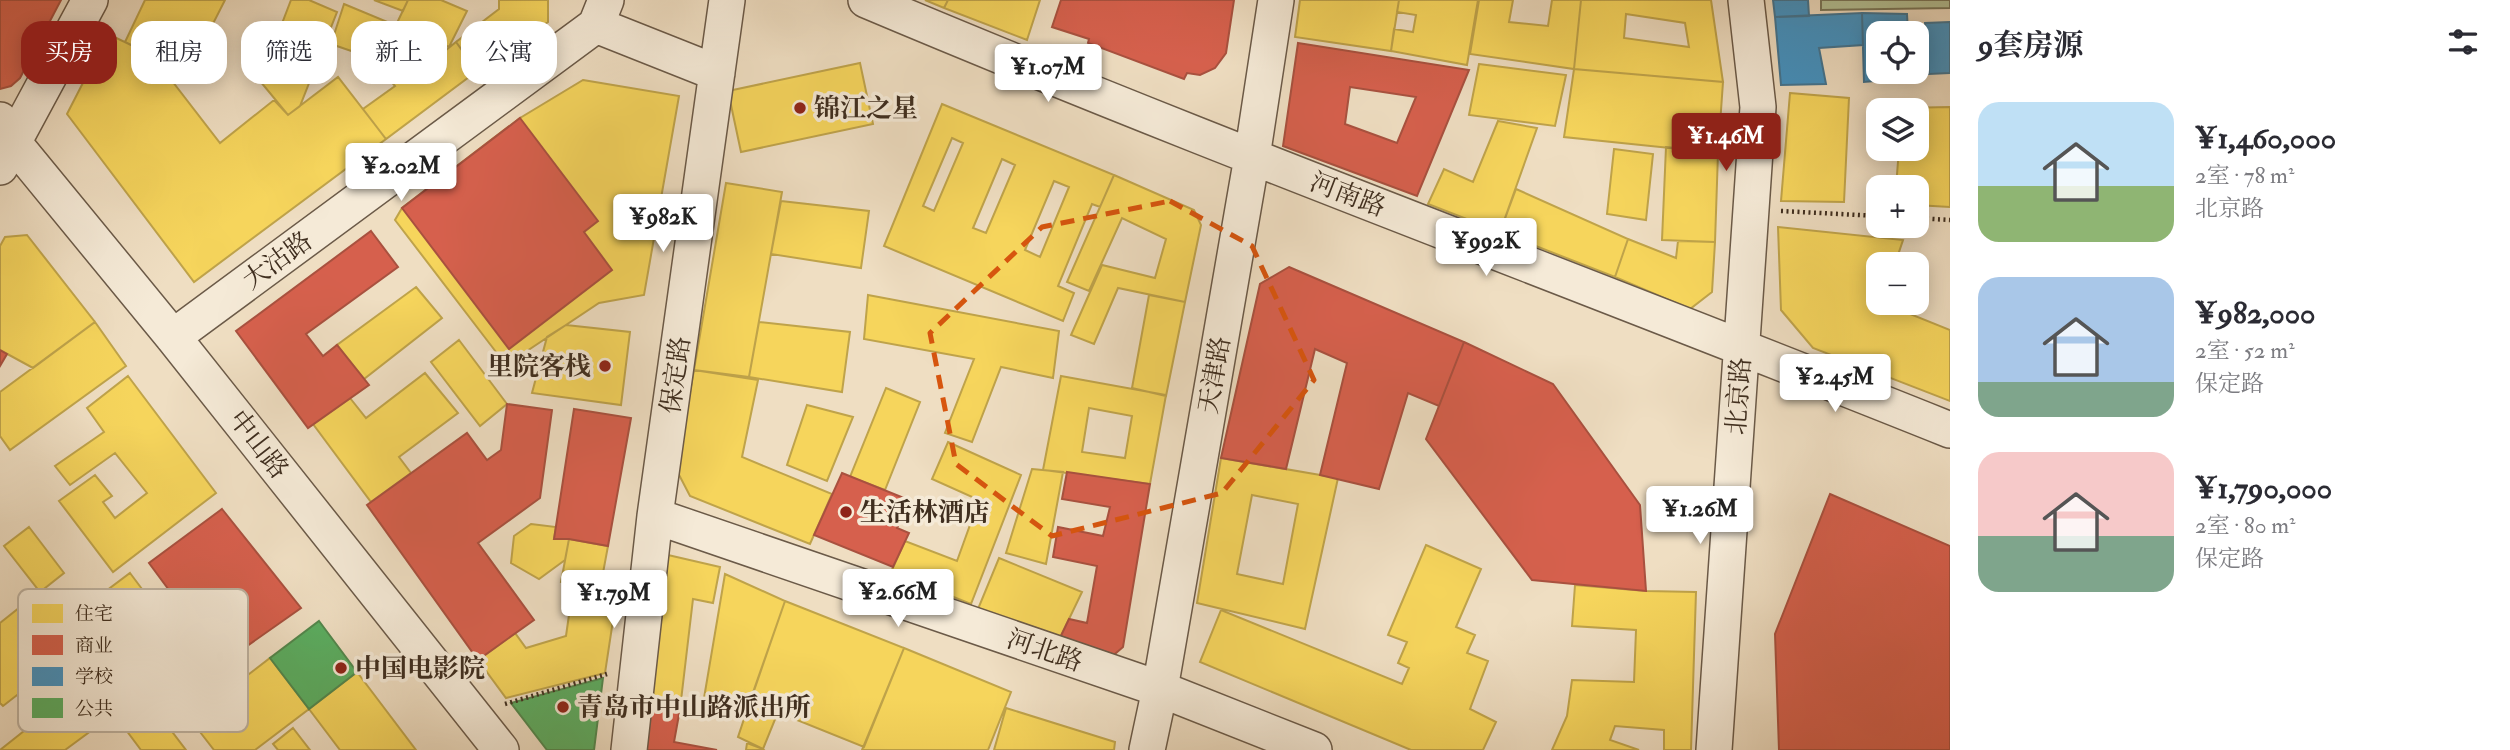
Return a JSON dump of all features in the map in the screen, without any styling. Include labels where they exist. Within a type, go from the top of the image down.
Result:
[{"type":"street","points":[[3,143],[90,0]]},
{"type":"street","name":"保定路","points":[[629,750],[655,516],[727,0]]},
{"type":"street","name":"河南路","points":[[866,0],[1252,157],[1741,346],[1950,430]]},
{"type":"street","name":"天津路","points":[[1147,750],[1160,690],[1252,157],[1276,0]]},
{"type":"street","name":"北京路","points":[[1714,750],[1758,107],[1746,0]]},
{"type":"street","points":[[601,13],[717,73]]},
{"type":"street","name":"大沽路","points":[[173,337],[601,13]]},
{"type":"street","name":"中山路","points":[[3,143],[173,337],[501,750]]},
{"type":"street","name":"河北路","points":[[655,516],[1160,690],[1314,750]]},
{"type":"path","points":[[1752,210],[1866,215]]},
{"type":"path","points":[[1929,218],[1950,219]]},
{"type":"path","points":[[472,713],[598,677]]},
{"type":"highlighted area","points":[[1170,201],[1252,246],[1314,380],[1222,493],[1052,536],[956,464],[930,333],[1042,227]]},
{"type":"green space","points":[[1821,0],[1950,0],[1950,8],[1821,10]]},
{"type":"building: 住宅","points":[[145,0],[225,0],[214,21],[135,21]]},
{"type":"building: 住宅","points":[[291,0],[309,0],[337,12],[333,21],[283,21]]},
{"type":"building: 住宅","points":[[374,0],[408,0],[403,11]]},
{"type":"building: 住宅","points":[[408,0],[441,0],[467,11],[449,47],[447,21],[398,21]]},
{"type":"building: 住宅","points":[[499,0],[548,0],[548,21],[483,21],[499,9]]},
{"type":"building: 住宅","points":[[925,0],[948,0],[944,8]]},
{"type":"building: 住宅","points":[[948,0],[1040,0],[1027,40],[944,8]]},
{"type":"building: 住宅","points":[[1300,0],[1399,0],[1391,51],[1295,37]]},
{"type":"building: 住宅","points":[[1399,0],[1478,0],[1467,65],[1391,51],[1394,29],[1413,32],[1416,15],[1397,12]]},
{"type":"building: 住宅","points":[[1479,0],[1513,0],[1509,22],[1548,26],[1552,0],[1581,0],[1574,69],[1470,54]]},
{"type":"building: 住宅","points":[[1581,0],[1711,0],[1723,82],[1574,69]],"holes":[[[1626,14],[1685,23],[1689,47],[1624,38]]]},
{"type":"building: 住宅","points":[[344,4],[385,21],[351,21],[351,51],[337,46],[337,26]]},
{"type":"building: 住宅","points":[[131,29],[131,45],[125,42]]},
{"type":"building: 住宅","points":[[117,38],[131,45],[131,84],[174,84],[220,143],[274,100],[288,115],[329,84],[337,84],[338,77],[386,139],[194,282],[67,114],[82,84],[117,84]]},
{"type":"building: 住宅","points":[[456,42],[461,49],[461,83],[386,139],[363,109],[395,86],[393,84],[447,84],[447,49]]},
{"type":"building: 住宅","name":"锦江之星","points":[[860,63],[873,124],[741,152],[728,91]]},
{"type":"building: 住宅","points":[[1479,64],[1566,75],[1555,126],[1469,115]]},
{"type":"building: 住宅","points":[[1574,69],[1723,82],[1718,153],[1564,137]]},
{"type":"building: 住宅","points":[[583,80],[679,96],[644,295],[599,303],[506,365],[395,220],[402,208],[520,118]]},
{"type":"building: 住宅","points":[[262,84],[309,84],[300,106],[288,115]]},
{"type":"building: 住宅","points":[[1790,93],[1849,98],[1844,202],[1781,201]]},
{"type":"building: 住宅","points":[[942,104],[1114,175],[1100,207],[1092,204],[1058,286],[1074,293],[1063,321],[884,246]],"holes":[[[952,138],[963,143],[934,211],[923,206]],[[1002,159],[1015,165],[986,233],[973,228]],[[1054,181],[1069,187],[1040,257],[1025,250]]]},
{"type":"building: 住宅","points":[[1929,107],[1950,107],[1950,207],[1929,206],[1929,175],[1897,175],[1898,161],[1929,161]]},
{"type":"building: 住宅","points":[[1498,121],[1537,128],[1500,232],[1428,204],[1444,169],[1473,182]]},
{"type":"building: 住宅","points":[[1666,147],[1718,153],[1715,242],[1662,240]]},
{"type":"building: 住宅","points":[[1614,149],[1653,154],[1646,220],[1607,214]]},
{"type":"building: 住宅","points":[[1114,175],[1194,210],[1201,225],[1185,302],[1118,288],[1094,344],[1071,335],[1102,265],[1155,278],[1166,239],[1122,218],[1089,291],[1067,282]]},
{"type":"building: 住宅","points":[[726,183],[782,192],[749,377],[694,370]]},
{"type":"building: 住宅","points":[[1516,189],[1628,239],[1615,277],[1500,232]]},
{"type":"building: 住宅","points":[[781,201],[869,211],[861,268],[771,254]]},
{"type":"building: 住宅","points":[[1778,227],[1903,240],[1899,252],[1866,252],[1866,315],[1913,315],[1950,330],[1950,401],[1813,348],[1781,310]]},
{"type":"building: 住宅","points":[[27,235],[95,322],[33,368],[0,350],[0,246],[5,237]]},
{"type":"building: 住宅","points":[[1628,239],[1676,258],[1678,241],[1715,242],[1712,292],[1690,309],[1615,277]]},
{"type":"building: 住宅","points":[[416,287],[442,318],[364,379],[337,345]]},
{"type":"building: 住宅","points":[[868,295],[1059,331],[1053,378],[1001,367],[972,442],[945,433],[974,359],[864,339]]},
{"type":"building: 住宅","points":[[1149,295],[1185,302],[1166,396],[1132,388]]},
{"type":"building: 住宅","points":[[95,322],[126,366],[10,450],[0,436],[0,392]]},
{"type":"building: 住宅","points":[[759,322],[850,332],[842,392],[749,377]]},
{"type":"building: 住宅","points":[[566,325],[630,332],[621,405],[532,393],[547,337]]},
{"type":"building: 住宅","points":[[459,340],[507,404],[480,426],[431,362]]},
{"type":"building: 住宅","points":[[694,370],[758,380],[742,457],[832,494],[810,544],[690,496],[676,469]]},
{"type":"building: 住宅","points":[[425,373],[458,413],[399,457],[411,473],[371,502],[313,424],[350,398],[366,418]]},
{"type":"building: 住宅","points":[[128,376],[216,493],[113,572],[59,501],[95,475],[112,496],[103,502],[115,518],[147,493],[115,453],[70,485],[55,466],[104,432],[87,408]]},
{"type":"building: 住宅","points":[[1061,376],[1166,395],[1150,484],[1043,470]],"holes":[[[1089,408],[1132,416],[1125,458],[1082,452]]]},
{"type":"building: 住宅","points":[[886,388],[920,402],[885,490],[850,477]]},
{"type":"building: 住宅","points":[[807,405],[853,417],[827,481],[787,465]]},
{"type":"building: 住宅","points":[[948,442],[1021,475],[971,604],[891,572],[905,541],[957,561],[979,500],[932,479]]},
{"type":"building: 住宅","points":[[1221,458],[1338,478],[1305,629],[1197,603]],"holes":[[[1252,495],[1298,504],[1283,584],[1237,574]]]},
{"type":"building: 住宅","points":[[1032,469],[1063,472],[1046,564],[1006,553]]},
{"type":"building: 住宅","points":[[1843,513],[1950,562],[1950,712],[1786,636]]},
{"type":"building: 住宅","points":[[531,524],[556,527],[554,539],[569,539],[565,560],[539,579],[511,563],[514,536]]},
{"type":"building: 住宅","points":[[29,527],[64,573],[44,589],[38,589],[4,546]]},
{"type":"building: 住宅","points":[[569,539],[608,546],[600,589],[561,582]]},
{"type":"building: 住宅","points":[[1426,545],[1481,569],[1456,627],[1475,635],[1467,653],[1488,661],[1470,709],[1496,722],[1483,750],[1411,750],[1200,662],[1221,610],[1402,684],[1409,668],[1398,663],[1407,642],[1388,635]]},
{"type":"building: 住宅","points":[[668,555],[720,567],[713,603],[693,599],[680,709],[647,703]]},
{"type":"building: 住宅","points":[[999,558],[1082,592],[1058,642],[978,609]]},
{"type":"building: 住宅","points":[[130,573],[142,589],[109,589]]},
{"type":"building: 住宅","points":[[725,574],[785,601],[748,708],[704,698]]},
{"type":"building: 住宅","points":[[1575,585],[1696,592],[1691,750],[1664,750],[1664,730],[1615,726],[1610,740],[1639,750],[1552,750],[1567,716],[1572,680],[1634,682],[1636,630],[1572,626]]},
{"type":"building: 住宅","points":[[573,587],[617,594],[605,673],[506,698],[478,660],[515,633],[526,648],[566,636]]},
{"type":"building: 住宅","points":[[785,601],[904,648],[864,747],[750,701]]},
{"type":"building: 住宅","points":[[18,609],[18,694],[3,706],[0,703],[0,623]]},
{"type":"building: 住宅","points":[[904,648],[1011,692],[988,750],[862,750]]},
{"type":"building: 住宅","points":[[270,658],[309,709],[255,750],[214,750],[200,732],[248,732],[248,675]]},
{"type":"building: 住宅","points":[[357,672],[416,750],[340,750],[309,709]]},
{"type":"building: 住宅","points":[[750,701],[778,712],[763,749],[738,737]]},
{"type":"building: 住宅","points":[[1006,708],[1115,742],[1114,750],[994,750]]},
{"type":"building: 住宅","points":[[293,728],[310,750],[278,750],[273,744]]},
{"type":"building: 住宅","points":[[23,732],[90,732],[65,750],[0,750]]},
{"type":"building: 住宅","points":[[128,732],[172,732],[186,750],[141,750]]},
{"type":"building: 住宅","points":[[747,743],[763,749],[764,750],[746,750]]},
{"type":"building: 商业","points":[[0,0],[61,0],[50,21],[21,21],[21,76],[11,86],[0,89]]},
{"type":"building: 商业","points":[[1061,0],[1234,0],[1226,53],[1215,68],[1200,75],[1187,73],[1184,79],[1088,43],[1089,39],[1052,27]]},
{"type":"building: 商业","points":[[1298,43],[1469,70],[1417,196],[1283,146]],"holes":[[[1350,87],[1416,97],[1397,143],[1345,124]]]},
{"type":"building: 商业","points":[[520,118],[598,221],[584,232],[612,270],[509,349],[402,208]]},
{"type":"building: 商业","points":[[371,231],[398,267],[306,334],[323,356],[337,345],[369,385],[308,428],[236,331]]},
{"type":"building: 商业","points":[[1289,267],[1464,342],[1439,406],[1408,393],[1379,489],[1320,475],[1347,363],[1315,349],[1286,469],[1221,458],[1260,284]]},
{"type":"building: 商业","points":[[1464,342],[1553,384],[1640,505],[1646,591],[1532,580],[1426,439]]},
{"type":"building: 商业","points":[[0,350],[7,354],[0,366]]},
{"type":"building: 商业","points":[[507,404],[552,410],[540,498],[478,543],[534,620],[478,660],[367,505],[467,433],[487,460],[501,450]]},
{"type":"building: 商业","points":[[574,409],[631,418],[608,546],[554,539]]},
{"type":"building: 商业","points":[[1067,472],[1150,484],[1123,647],[1109,659],[1058,642],[1069,619],[1087,623],[1097,566],[1053,557],[1058,527],[1103,536],[1110,507],[1062,499]]},
{"type":"building: 商业","points":[[842,473],[909,500],[897,528],[909,533],[893,567],[814,535]]},
{"type":"building: 商业","points":[[1830,494],[1950,546],[1950,750],[1779,750],[1775,634]]},
{"type":"building: 商业","points":[[222,509],[301,608],[248,645],[248,589],[168,589],[149,563]]},
{"type":"building: 商业","points":[[647,703],[680,709],[674,742],[717,750],[641,750]]},
{"type":"building: 学校","points":[[1773,0],[1808,0],[1809,16],[1775,17]]},
{"type":"building: 学校","points":[[1862,13],[1907,14],[1907,21],[1866,21],[1864,82]]},
{"type":"building: 学校","points":[[1862,13],[1863,45],[1819,48],[1826,84],[1781,85],[1775,17]]},
{"type":"building: 学校","points":[[1950,22],[1950,73],[1929,74],[1929,23]]},
{"type":"building: 公共","points":[[319,621],[357,672],[309,709],[270,658]]},
{"type":"building: 公共","points":[[603,678],[594,750],[547,750],[511,703]]},
{"type":"place","name":"锦江之星","points":[[800,108]]},
{"type":"place","name":"里院客栈","points":[[605,366]]},
{"type":"place","name":"生活林酒店","points":[[846,512]]},
{"type":"place","name":"中国电影院","points":[[341,668]]},
{"type":"place","name":"青岛市中山路派出所","points":[[563,707]]}]
